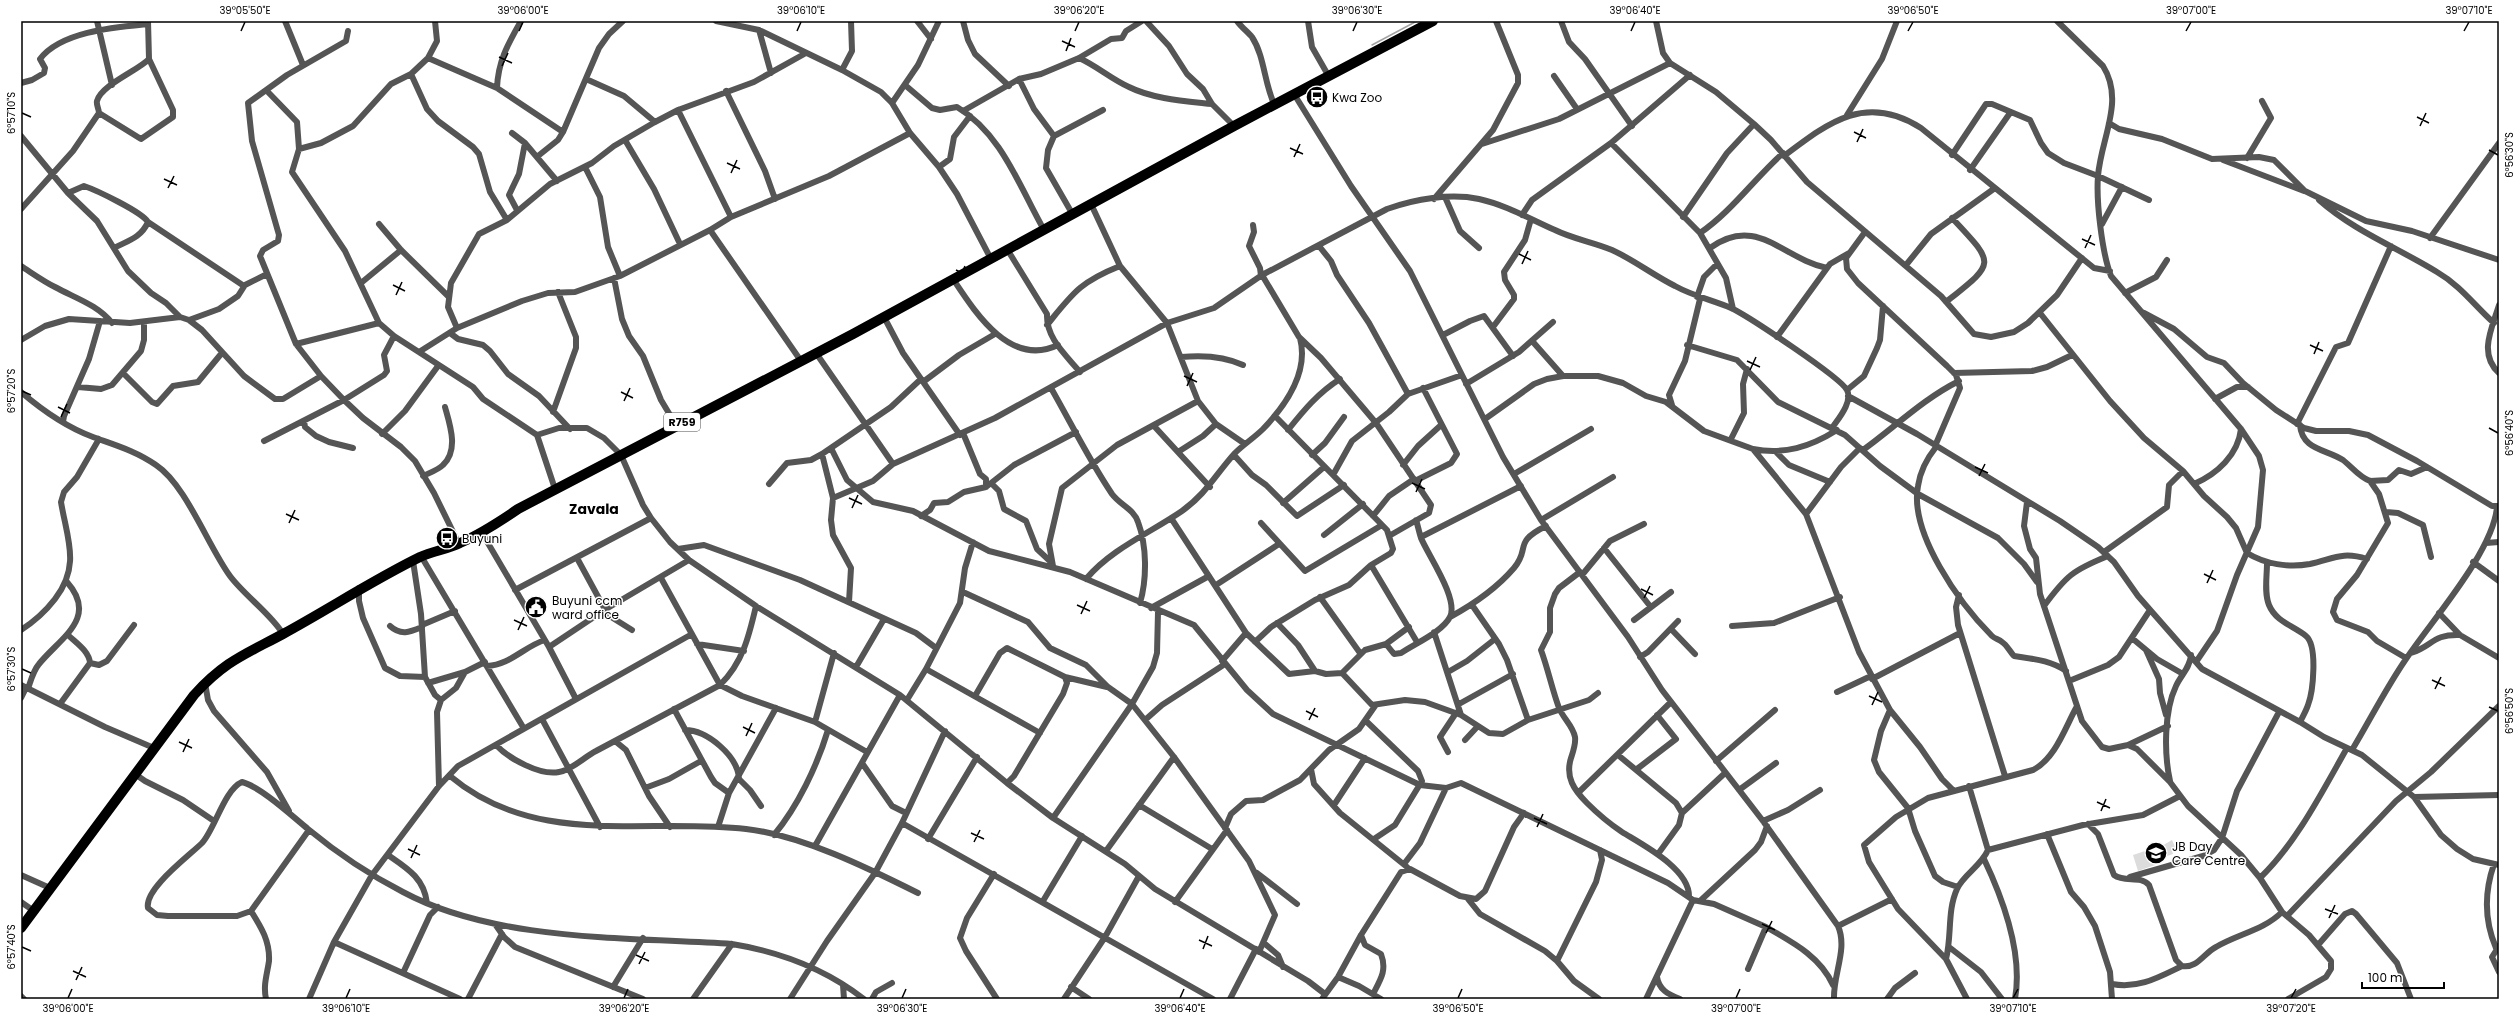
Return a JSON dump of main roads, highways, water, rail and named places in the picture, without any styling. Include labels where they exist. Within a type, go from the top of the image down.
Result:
[{"type":"main road","name":"R759","points":[[21,928],[154,748],[205,683],[224,665],[239,655],[283,634],[359,588],[417,559],[459,544],[482,533],[518,509],[555,489],[884,317],[1234,126],[1275,106],[1328,75],[1433,21]]},
{"type":"waterway","points":[[1372,45],[1417,21]]},
{"type":"place","name":"Kwa Zoo","points":[[1317,97]]},
{"type":"place","name":"Buyuni","points":[[447,538]]},
{"type":"place","name":"Buyuni ccm ward office","points":[[536,607]]},
{"type":"place","name":"JB Day Care Centre","points":[[2156,853]]},
{"type":"district","name":"Zavala","points":[[594,509]]}]
